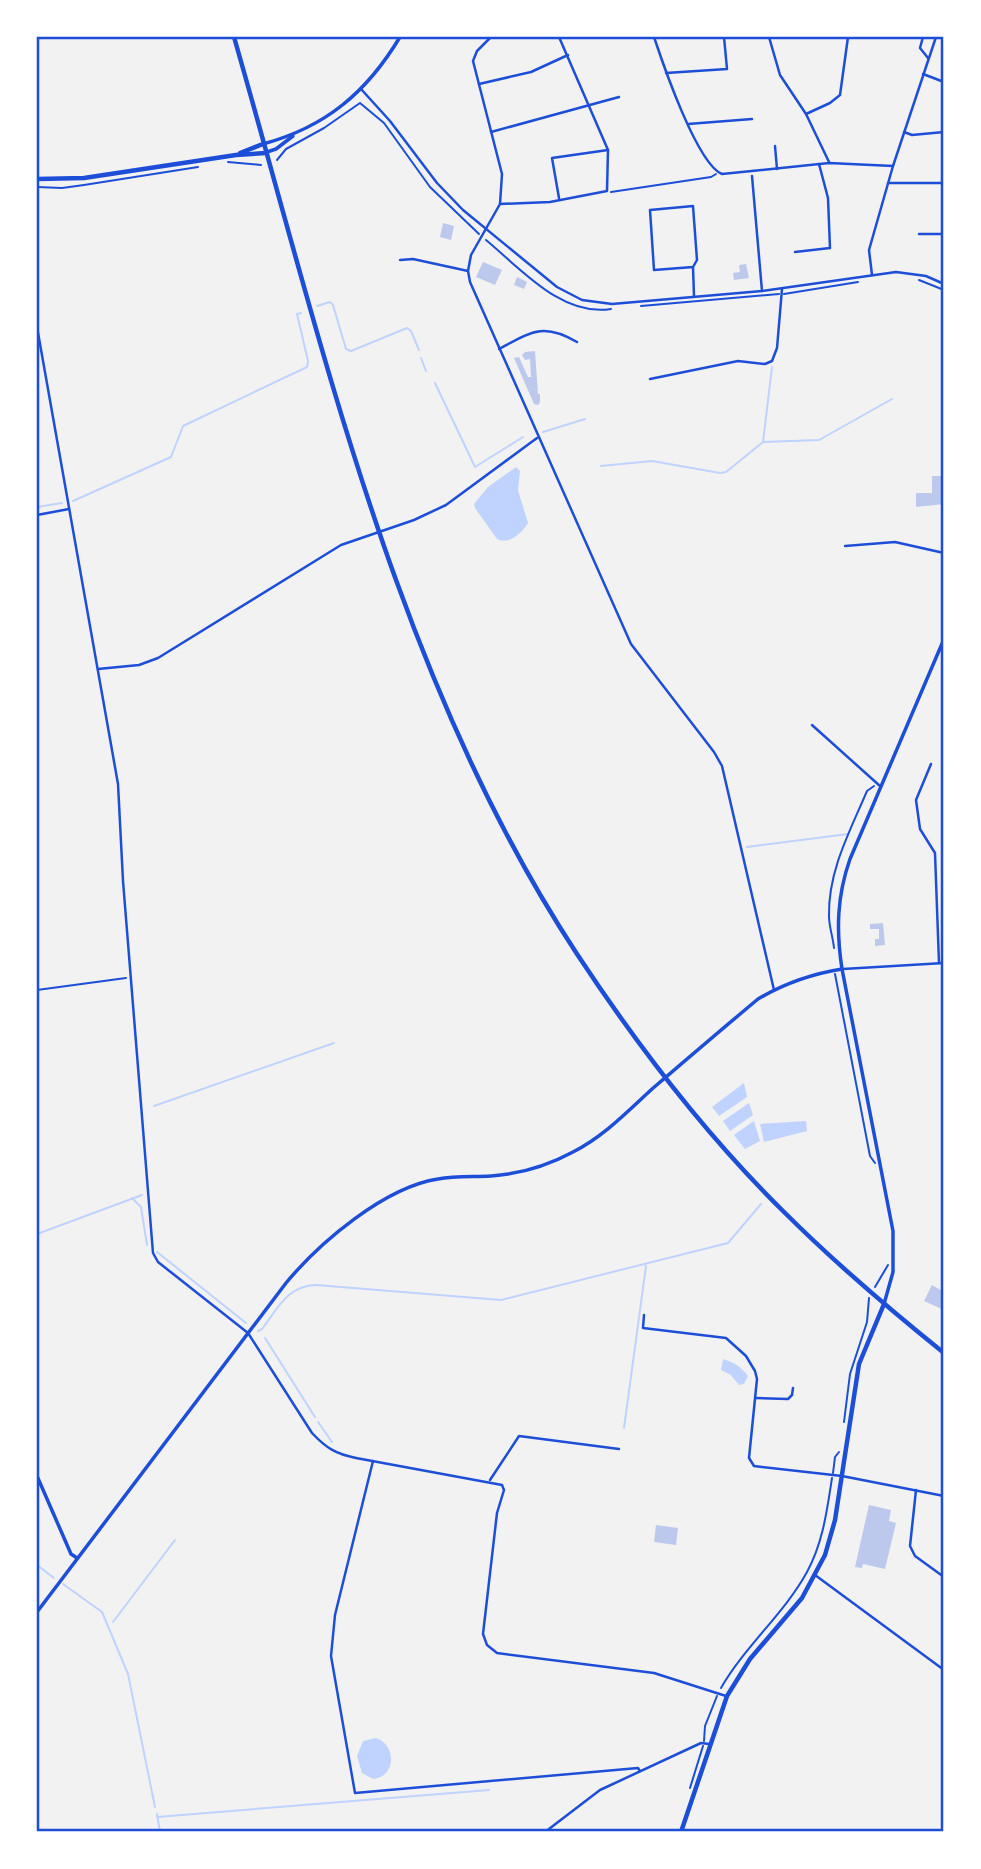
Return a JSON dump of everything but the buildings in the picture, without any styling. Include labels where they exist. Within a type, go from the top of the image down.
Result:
[{"type":"main road","points":[[234,37],[349,440],[385,548],[423,651],[471,760],[524,867],[575,952],[630,1032],[717,1140],[780,1209],[872,1294],[944,1353]]},
{"type":"main road","points":[[236,155],[263,144]]},
{"type":"main road","points":[[37,179],[84,178],[236,155],[266,153]]},
{"type":"main road","points":[[681,1832],[727,1696],[750,1658],[783,1621],[815,1576],[825,1555],[835,1520],[859,1364],[884,1304]]},
{"type":"street","points":[[266,153],[335,111],[361,89],[386,60],[400,37]]},
{"type":"street","points":[[491,37],[473,61],[502,174],[500,204],[471,255],[467,271],[537,438],[631,644],[722,766],[774,989]]},
{"type":"street","points":[[500,204],[550,202],[559,198],[607,191],[608,150],[559,37]]},
{"type":"street","points":[[654,37],[688,124],[707,161],[717,172],[722,174],[829,163],[893,166]]},
{"type":"street","points":[[666,73],[727,69],[724,37]]},
{"type":"street","points":[[769,37],[780,75],[806,114],[829,163]]},
{"type":"street","points":[[806,114],[830,103],[840,95],[848,37]]},
{"type":"street","points":[[923,37],[920,48],[928,58]]},
{"type":"street","points":[[872,275],[869,250],[893,166],[936,37]]},
{"type":"street","points":[[479,84],[531,72],[568,55]]},
{"type":"street","points":[[923,74],[944,82]]},
{"type":"street","points":[[361,89],[390,121],[452,200],[556,287],[582,300],[612,304],[782,289],[872,275],[911,272],[944,284]]},
{"type":"street","points":[[491,132],[619,97]]},
{"type":"street","points":[[688,124],[752,119]]},
{"type":"street","points":[[904,132],[912,135],[944,132]]},
{"type":"street","points":[[263,144],[294,135]]},
{"type":"street","points":[[775,146],[777,169]]},
{"type":"street","points":[[559,198],[552,158],[608,150]]},
{"type":"street","points":[[795,252],[830,248],[828,198],[818,164]]},
{"type":"street","points":[[752,176],[762,291]]},
{"type":"street","points":[[888,183],[944,183]]},
{"type":"street","points":[[693,267],[654,270],[650,209],[693,206],[697,260],[693,267],[694,297]]},
{"type":"street","points":[[919,234],[944,234]]},
{"type":"street","points":[[400,260],[413,259],[467,271]]},
{"type":"street","points":[[650,379],[738,361],[765,364],[772,361],[777,348],[782,289]]},
{"type":"street","points":[[37,327],[118,784],[153,1253],[158,1262],[248,1332],[312,1433],[325,1447],[342,1455],[502,1485],[504,1489],[497,1513],[483,1634],[487,1645],[497,1653],[654,1673],[727,1696]]},
{"type":"street","points":[[499,349],[530,332],[542,330],[555,331],[577,342]]},
{"type":"street","points":[[98,669],[139,665],[159,658],[341,545],[446,505],[537,438]]},
{"type":"street","points":[[37,515],[69,509]]},
{"type":"street","points":[[845,546],[894,542],[944,553]]},
{"type":"street","points":[[884,1304],[893,1272],[893,1231],[842,969],[837,926],[841,885],[850,859],[944,639]]},
{"type":"street","points":[[812,725],[880,786]]},
{"type":"street","points":[[931,764],[916,800],[916,816],[920,829],[936,853],[939,963]]},
{"type":"street","points":[[936,853],[944,852]]},
{"type":"street","points":[[37,1612],[248,1332],[308,1256],[330,1236],[389,1198],[431,1180],[504,1175],[553,1162],[593,1140],[758,999],[774,989],[805,976],[835,970],[944,963]]},
{"type":"street","points":[[645,1315],[643,1328],[726,1338],[755,1371],[756,1398],[749,1451],[751,1462],[758,1467],[842,1476],[944,1496]]},
{"type":"street","points":[[756,1398],[788,1399],[793,1388]]},
{"type":"street","points":[[489,1481],[519,1436],[620,1449]]},
{"type":"street","points":[[373,1461],[335,1615],[331,1643],[355,1793],[638,1768],[640,1771]]},
{"type":"street","points":[[37,1476],[71,1554],[77,1559]]},
{"type":"street","points":[[916,1490],[910,1546],[915,1556],[944,1577]]},
{"type":"street","points":[[815,1576],[944,1670]]},
{"type":"street","points":[[545,1832],[600,1790],[701,1743],[709,1744]]},
{"type":"street","points":[[623,1770],[626,1777]]},
{"type":"path","points":[[277,160],[286,149],[324,128],[360,103],[384,123],[430,187],[481,236],[552,294]]},
{"type":"path","points":[[225,162],[261,165]]},
{"type":"path","points":[[37,187],[62,188],[194,169],[201,165]]},
{"type":"path","points":[[607,191],[711,177],[717,172]]},
{"type":"path","points":[[835,970],[870,1156],[876,1165]]},
{"type":"path","points":[[37,990],[131,977]]},
{"type":"path","points":[[872,1294],[889,1263]]},
{"type":"path","points":[[808,1570],[823,1531],[832,1476]]},
{"type":"water","points":[[516,467],[520,471],[518,490],[528,523],[515,537],[497,539],[474,504],[488,487]]},
{"type":"water","points":[[744,1083],[747,1097],[719,1116],[712,1107]]},
{"type":"water","points":[[749,1103],[753,1115],[730,1131],[723,1121]]},
{"type":"water","points":[[754,1121],[760,1141],[745,1149],[734,1135]]},
{"type":"water","points":[[806,1121],[807,1131],[764,1142],[760,1124]]},
{"type":"water","points":[[723,1359],[737,1365],[748,1376],[744,1384],[739,1385],[731,1375],[721,1370]]},
{"type":"water","points":[[376,1738],[388,1747],[391,1760],[386,1773],[373,1779],[362,1773],[357,1756],[363,1741]]},
{"type":"waterway","points":[[317,306],[330,302],[333,305],[346,349],[351,351],[407,328],[419,350]]},
{"type":"waterway","points":[[73,501],[171,457],[183,426],[307,367],[297,314],[301,313]]},
{"type":"waterway","points":[[421,358],[426,371]]},
{"type":"waterway","points":[[763,442],[772,367]]},
{"type":"waterway","points":[[435,383],[475,467],[523,437]]},
{"type":"waterway","points":[[601,466],[652,461],[726,472],[763,442],[819,440],[892,399]]},
{"type":"waterway","points":[[543,432],[585,419]]},
{"type":"waterway","points":[[37,507],[62,503]]},
{"type":"waterway","points":[[747,847],[848,834]]},
{"type":"waterway","points":[[154,1106],[334,1043]]},
{"type":"waterway","points":[[37,1234],[142,1195]]},
{"type":"waterway","points":[[132,1198],[141,1207],[147,1245]]},
{"type":"waterway","points":[[258,1331],[290,1294],[306,1286],[501,1300],[728,1243],[761,1204]]},
{"type":"waterway","points":[[157,1252],[246,1323]]},
{"type":"waterway","points":[[624,1428],[646,1266]]},
{"type":"waterway","points":[[265,1338],[315,1417]]},
{"type":"waterway","points":[[318,1422],[332,1442]]},
{"type":"waterway","points":[[113,1622],[175,1540]]},
{"type":"waterway","points":[[37,1565],[54,1578]]},
{"type":"waterway","points":[[63,1584],[102,1612],[128,1674],[155,1807]]},
{"type":"waterway","points":[[157,1817],[489,1790]]},
{"type":"waterway","points":[[157,1814],[160,1832]]}]
